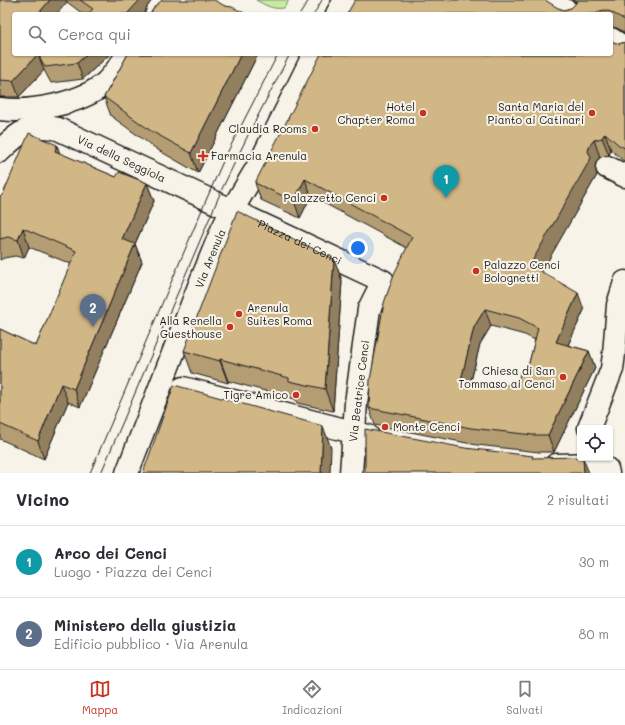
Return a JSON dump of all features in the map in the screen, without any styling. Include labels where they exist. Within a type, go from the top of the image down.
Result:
[{"type":"street","points":[[338,12],[345,0]]},
{"type":"street","points":[[548,0],[568,12]]},
{"type":"street","points":[[613,40],[625,48]]},
{"type":"street","points":[[0,110],[19,110],[42,107],[66,102],[85,95],[98,88],[108,80],[126,56]]},
{"type":"street","name":"Via Arenula","points":[[127,473],[222,230],[260,163],[313,56]]},
{"type":"street","name":"Via della Seggiola","points":[[5,146],[24,131],[32,128],[41,126],[58,129],[232,210]]},
{"type":"street","name":"Piazza dei Cenci","points":[[232,210],[383,281],[369,309]]},
{"type":"street","points":[[590,425],[612,369],[625,282]]},
{"type":"street","name":"Via Beatrice Cenci","points":[[351,473],[356,403],[369,309]]},
{"type":"street","points":[[160,390],[173,386],[190,389],[353,433],[384,439]]},
{"type":"street","points":[[538,464],[576,457],[607,468],[608,473]]},
{"type":"green space","points":[[256,0],[289,0],[284,8],[276,8],[269,7]]},
{"type":"building","points":[[0,0],[50,0],[40,12],[12,12],[12,56],[36,56],[13,81],[0,80]]},
{"type":"building","points":[[80,0],[139,0],[129,12],[90,12],[93,9]]},
{"type":"building","points":[[162,0],[214,0],[242,12],[151,12],[155,6]]},
{"type":"building","points":[[355,0],[545,0],[564,10],[571,8],[577,0],[625,0],[625,20],[613,12],[605,10],[598,12],[348,12]]},
{"type":"building","points":[[613,42],[619,44],[625,42],[625,148],[620,146],[605,133],[602,138],[594,140],[588,151],[591,158],[530,265],[578,293],[556,342],[589,351],[548,435],[533,435],[471,428],[369,408],[370,380],[384,303],[394,274],[412,237],[305,179],[294,201],[255,183],[320,56],[613,56]],"holes":[[[485,309],[519,318],[538,328],[529,363],[520,372],[518,386],[461,380],[474,327]]]},
{"type":"building","points":[[39,56],[85,56],[77,63],[45,67]]},
{"type":"building","points":[[127,56],[240,56],[191,153],[151,131],[104,97]]},
{"type":"building","points":[[29,133],[57,145],[55,151],[116,177],[119,172],[147,183],[122,239],[135,244],[74,389],[61,384],[38,441],[0,424],[0,329],[36,346],[76,251],[23,228],[18,240],[8,237],[0,239],[0,197],[3,194]]},
{"type":"building","points":[[237,211],[334,259],[325,389],[289,381],[289,378],[220,359],[220,361],[184,351]]},
{"type":"building","points":[[174,385],[323,426],[321,473],[143,473]]},
{"type":"building","points":[[365,429],[465,448],[533,456],[532,458],[577,457],[577,461],[583,461],[584,473],[365,473]]},
{"type":"tram line","points":[[301,12],[309,0]]},
{"type":"tram line","points":[[315,12],[322,0]]},
{"type":"tram line","points":[[90,473],[224,159],[277,56]]},
{"type":"tram line","points":[[101,473],[222,189],[289,56]]},
{"type":"place","name":"Hotel Chapter Roma","points":[[423,113]]},
{"type":"place","name":"Santa Maria del Pianto ai Catinari","points":[[592,113]]},
{"type":"place","name":"Claudia Rooms","points":[[315,129]]},
{"type":"place","name":"Farmacia Arenula","points":[[203,156]]},
{"type":"place","name":"Palazzetto Cenci","points":[[384,198]]},
{"type":"place","name":"Arco dei Cenci","points":[[446,198]]},
{"type":"place","name":"Palazzo Cenci Bolognetti","points":[[476,271]]},
{"type":"place","name":"Arenula Suites Roma","points":[[239,314]]},
{"type":"place","name":"Ministero della giustizia","points":[[93,327]]},
{"type":"place","name":"Alla Renella Guesthouse","points":[[230,327]]},
{"type":"place","name":"Chiesa di San Tommaso ai Cenci","points":[[563,377]]},
{"type":"place","name":"Tigre Amico","points":[[296,395]]},
{"type":"place","name":"Monte Cenci","points":[[385,427]]}]
